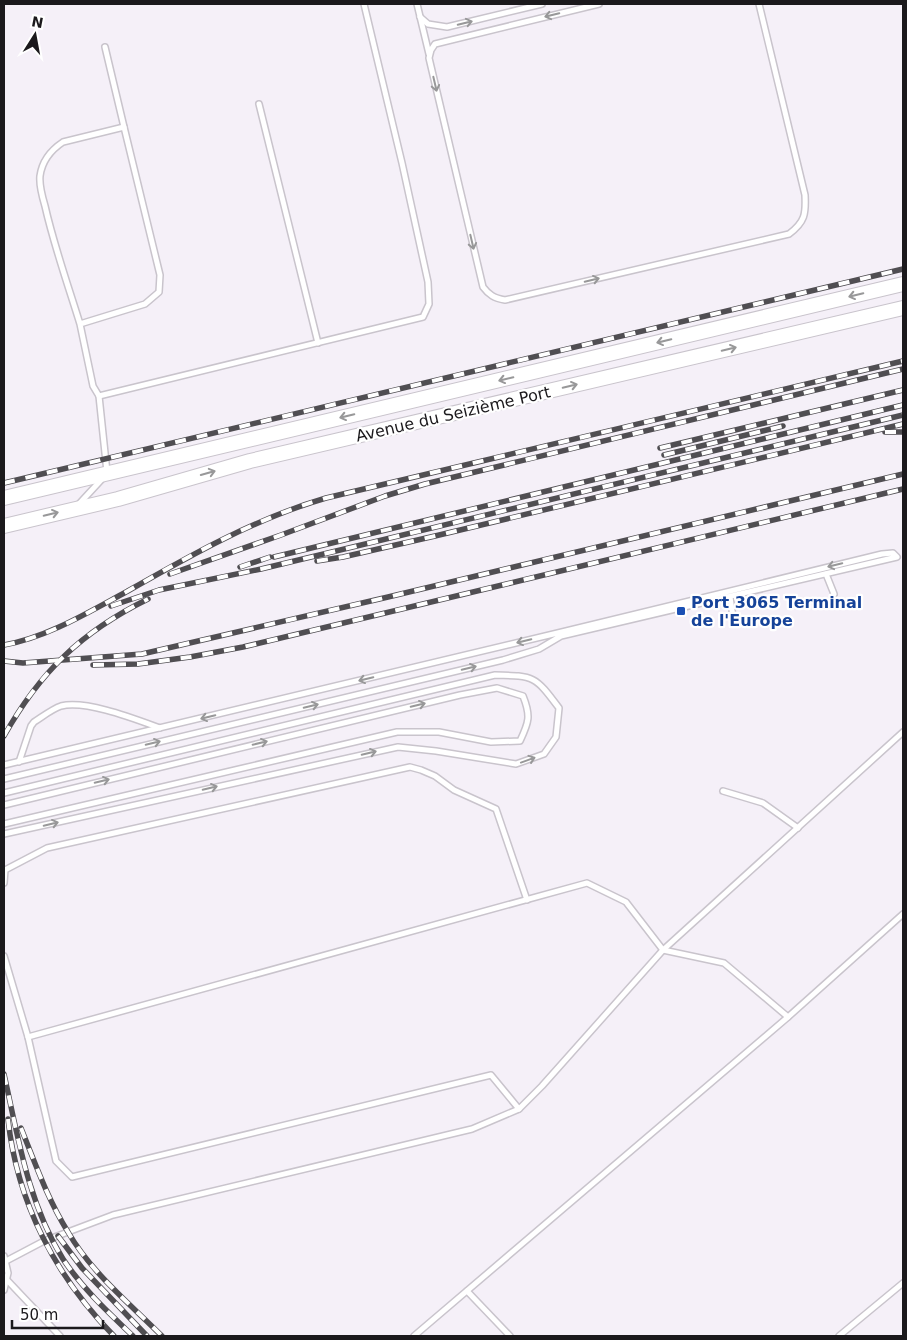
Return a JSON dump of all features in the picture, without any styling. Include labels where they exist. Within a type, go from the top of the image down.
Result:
[{"type":"main road","name":"Avenue du Seizième Port","points":[[4,498],[903,284]]},
{"type":"main road","name":"Avenue du Seizième Port","points":[[4,526],[118,499],[250,462],[903,308]]},
{"type":"lane","points":[[99,396],[423,317],[429,304],[428,282],[364,4]]},
{"type":"lane","points":[[417,4],[483,287],[489,295],[505,300],[788,234],[800,226],[806,209],[805,195],[759,4]]},
{"type":"lane","points":[[420,17],[428,24],[447,27],[542,4]]},
{"type":"lane","points":[[429,58],[435,44],[599,4]]},
{"type":"lane","points":[[80,324],[145,304],[160,292],[160,274],[105,47]]},
{"type":"lane","points":[[259,104],[318,343]]},
{"type":"lane","points":[[75,509],[107,474],[99,396],[92,386],[80,324],[48,219],[40,188],[40,177],[42,165],[55,147],[63,142],[124,127]]},
{"type":"lane","points":[[4,766],[562,634],[730,597],[897,557],[893,553],[882,554],[562,634],[539,649],[504,660],[4,779]]},
{"type":"lane","points":[[826,574],[834,594]]},
{"type":"lane","points":[[730,597],[734,617]]},
{"type":"lane","points":[[4,793],[496,675],[525,676],[541,684],[558,708],[556,737],[544,754],[516,764],[436,750],[398,747],[4,834]]},
{"type":"lane","points":[[4,805],[460,695],[497,688],[524,696],[529,711],[528,726],[520,741],[491,742],[439,732],[397,732],[4,824]]},
{"type":"lane","points":[[18,762],[34,722],[60,707],[81,706],[108,710],[161,728]]},
{"type":"lane","points":[[4,1290],[7,1280],[5,1258],[44,1241],[114,1215],[472,1129],[519,1109],[542,1086],[663,950],[903,732]]},
{"type":"lane","points":[[4,883],[5,870],[48,848],[410,767],[435,776],[454,790],[496,809],[527,900]]},
{"type":"lane","points":[[723,791],[763,803],[798,828]]},
{"type":"lane","points":[[28,1037],[587,883],[626,902],[663,950],[724,963],[788,1017]]},
{"type":"lane","points":[[414,1336],[788,1017],[903,914]]},
{"type":"lane","points":[[4,956],[28,1037],[56,1161],[72,1177],[491,1075],[519,1109]]},
{"type":"lane","points":[[7,1280],[60,1336]]},
{"type":"lane","points":[[839,1336],[903,1282]]},
{"type":"lane","points":[[467,1291],[510,1336]]},
{"type":"railway","points":[[4,483],[903,269]]},
{"type":"railway","points":[[4,645],[36,637],[67,623],[223,539],[274,516],[326,498],[903,361]]},
{"type":"railway","points":[[170,574],[385,496],[425,484],[903,369]]},
{"type":"railway","points":[[660,448],[903,390]]},
{"type":"railway","points":[[274,557],[903,405]]},
{"type":"railway","points":[[111,606],[159,590],[261,569],[903,415]]},
{"type":"railway","points":[[317,561],[435,536],[903,424]]},
{"type":"railway","points":[[664,455],[783,426]]},
{"type":"railway","points":[[885,432],[903,432]]},
{"type":"railway","points":[[4,661],[23,663],[142,654],[903,474]]},
{"type":"railway","points":[[93,665],[138,664],[243,647],[903,489]]},
{"type":"railway","points":[[240,567],[270,557]]},
{"type":"railway","points":[[4,736],[32,692],[64,656],[102,625],[148,599]]},
{"type":"railway","points":[[4,1074],[26,1169],[41,1215],[51,1238],[63,1259],[79,1280],[96,1300],[133,1336]]},
{"type":"railway","points":[[8,1119],[20,1180],[30,1209],[43,1237],[57,1264],[74,1289],[114,1336]]},
{"type":"railway","points":[[21,1128],[48,1194],[77,1247],[111,1287],[162,1336]]},
{"type":"railway","points":[[58,1236],[82,1268],[147,1336]]},
{"type":"place","name":"Port 3065 Terminal de l'Europe","points":[[681,611]]}]
